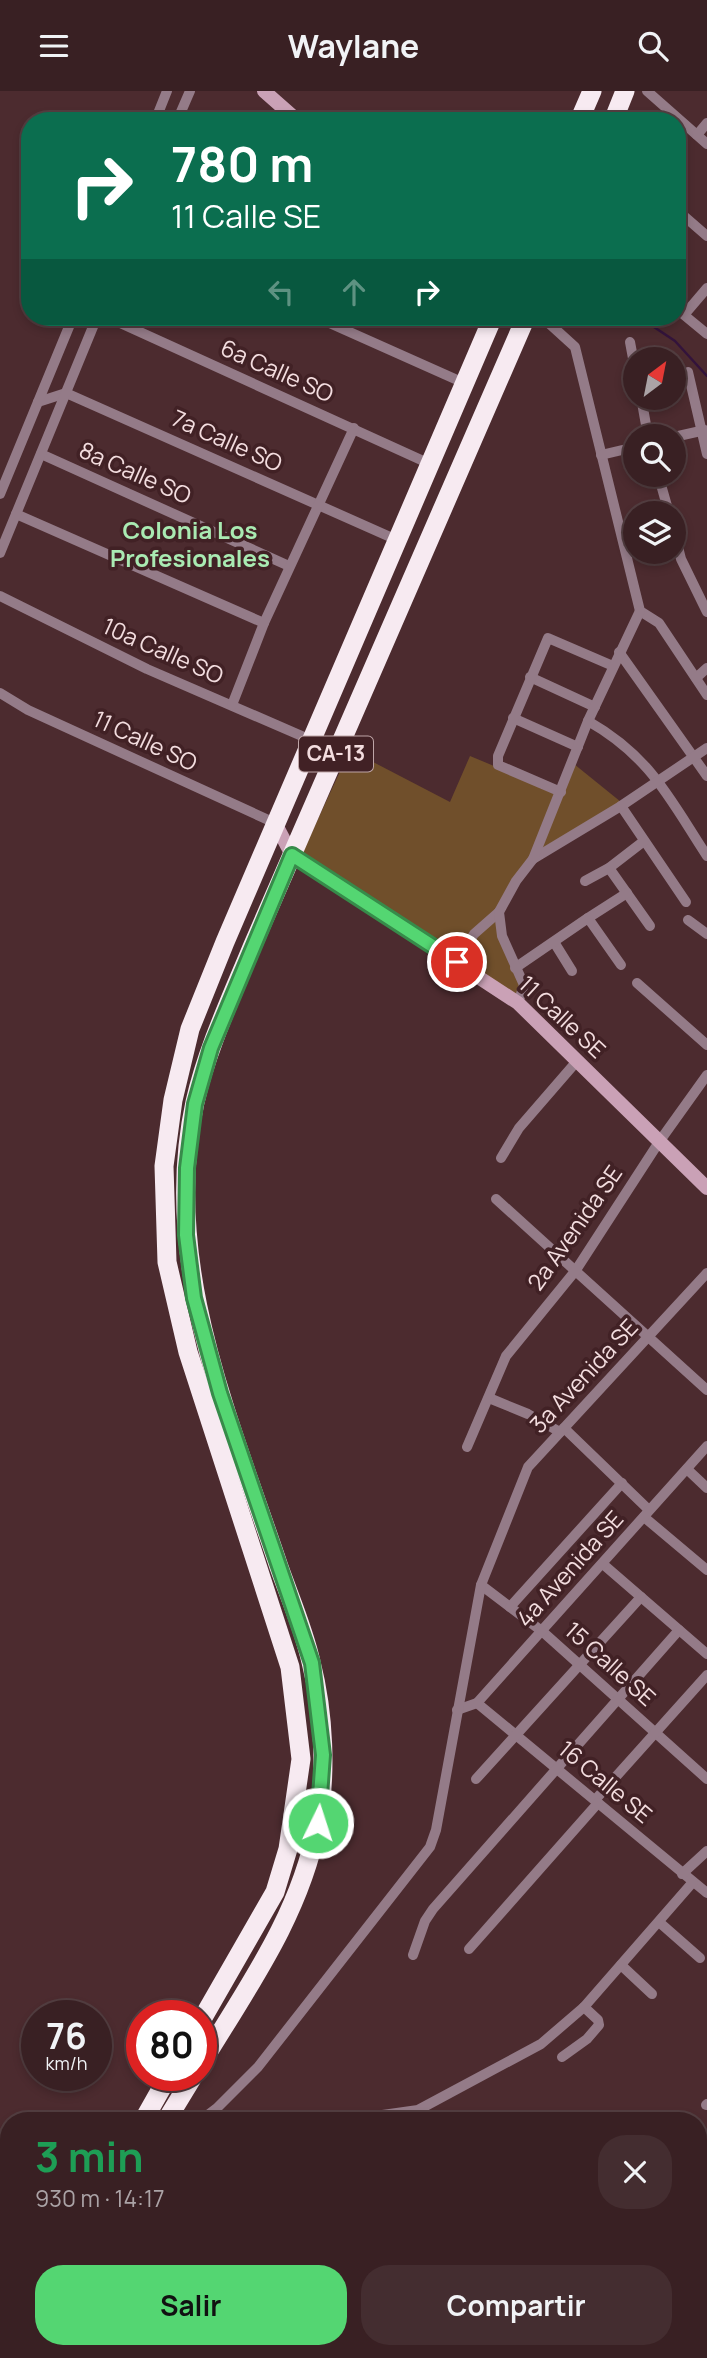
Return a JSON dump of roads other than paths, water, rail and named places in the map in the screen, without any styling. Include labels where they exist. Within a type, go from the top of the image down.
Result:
[{"type":"highway","points":[[583,112],[592,91]]},
{"type":"highway","points":[[617,112],[625,91]]},
{"type":"highway","name":"CA-13","points":[[213,2000],[275,1892],[288,1849],[301,1759],[290,1667],[188,1352],[167,1262],[164,1166],[173,1100],[190,1029],[275,823],[489,326]]},
{"type":"highway","name":"CA-13","points":[[217,2037],[295,1904],[318,1823],[323,1755],[312,1663],[220,1393],[194,1298],[186,1235],[187,1168],[195,1104],[211,1048],[292,855],[522,326]]},
{"type":"highway","points":[[148,2112],[160,2091]]},
{"type":"highway","points":[[171,2112],[184,2091]]},
{"type":"street","points":[[159,112],[167,91]]},
{"type":"street","points":[[181,112],[190,91]]},
{"type":"street","points":[[264,91],[288,112]]},
{"type":"street","points":[[647,91],[671,112]]},
{"type":"street","points":[[697,135],[707,123]]},
{"type":"street","points":[[686,125],[707,144]]},
{"type":"street","points":[[686,218],[707,236]]},
{"type":"street","points":[[686,313],[707,288]]},
{"type":"street","points":[[686,317],[707,334]]},
{"type":"street","points":[[0,494],[69,326]]},
{"type":"street","points":[[0,553],[93,326]]},
{"type":"street","name":"6a Calle SO","points":[[127,326],[430,464]]},
{"type":"street","points":[[336,326],[464,383]]},
{"type":"street","points":[[457,962],[474,935],[499,912],[516,881],[533,859],[588,721],[640,611],[575,347],[552,326]]},
{"type":"street","points":[[630,342],[631,347]]},
{"type":"street","points":[[688,372],[704,430],[707,454]]},
{"type":"street","points":[[38,402],[66,393]]},
{"type":"street","name":"7a Calle SO","points":[[66,393],[397,540]]},
{"type":"street","points":[[232,705],[289,566],[354,428]]},
{"type":"street","points":[[686,434],[704,430]]},
{"type":"street","points":[[601,456],[623,450]]},
{"type":"street","name":"8a Calle SO","points":[[41,454],[289,566]]},
{"type":"street","points":[[16,514],[264,623]]},
{"type":"street","points":[[683,564],[707,612]]},
{"type":"street","name":"10a Calle SO","points":[[0,596],[147,669],[311,740]]},
{"type":"street","points":[[640,611],[659,623],[707,695]]},
{"type":"street","points":[[561,792],[498,765],[498,756],[513,718],[548,638],[613,666]]},
{"type":"street","points":[[620,652],[707,776]]},
{"type":"street","points":[[696,678],[707,669]]},
{"type":"street","points":[[530,677],[595,707]]},
{"type":"street","name":"11 Calle SO","points":[[0,693],[28,709],[275,823]]},
{"type":"street","points":[[513,718],[578,747]]},
{"type":"street","points":[[588,721],[620,739],[658,781],[707,856]]},
{"type":"street","points":[[533,859],[621,806],[707,748]]},
{"type":"street","points":[[621,806],[685,902]]},
{"type":"street","name":"11 Calle SE","points":[[275,823],[292,855],[518,1003],[707,1188]]},
{"type":"street","points":[[585,881],[609,868],[645,841]]},
{"type":"street","points":[[609,868],[650,926]]},
{"type":"street","points":[[515,968],[627,893]]},
{"type":"street","points":[[499,912],[502,936],[524,985],[518,1003]]},
{"type":"street","points":[[588,918],[621,965]]},
{"type":"street","points":[[688,921],[707,934]]},
{"type":"street","points":[[554,942],[572,971]]},
{"type":"street","points":[[637,983],[707,1045]]},
{"type":"street","points":[[501,1158],[519,1128],[577,1062]]},
{"type":"street","name":"2a Avenida SE","points":[[467,1447],[506,1356],[576,1270],[659,1142],[707,1075]]},
{"type":"street","points":[[496,1199],[707,1390]]},
{"type":"street","name":"3a Avenida SE","points":[[481,1585],[528,1467],[707,1273]]},
{"type":"street","points":[[489,1398],[562,1430],[622,1483],[647,1513],[707,1570]]},
{"type":"street","name":"4a Avenida SE","points":[[457,1710],[477,1703],[604,1565],[707,1446]]},
{"type":"street","points":[[687,1469],[707,1487]]},
{"type":"street","points":[[510,1607],[622,1483]]},
{"type":"street","points":[[604,1565],[707,1654]]},
{"type":"street","points":[[211,2112],[258,2067],[430,1847],[436,1830],[481,1585]]},
{"type":"street","name":"15 Calle SE","points":[[481,1585],[543,1632],[707,1779]]},
{"type":"street","points":[[476,1779],[641,1597]]},
{"type":"street","points":[[413,1955],[425,1921],[433,1909],[679,1630]]},
{"type":"street","points":[[469,1949],[707,1675]]},
{"type":"street","name":"16 Calle SE","points":[[477,1703],[707,1893]]},
{"type":"street","points":[[682,1874],[707,1851]]},
{"type":"street","points":[[404,2112],[418,2110],[541,2044],[584,2007],[693,1882]]},
{"type":"street","points":[[659,1921],[700,1958]]},
{"type":"street","points":[[621,1965],[652,1994]]},
{"type":"street","points":[[562,2057],[587,2039],[599,2025],[598,2019],[584,2007]]},
{"type":"waterway","points":[[652,326],[675,341],[707,376]]},
{"type":"district","name":"Colonia Los Profesionales","points":[[190,545]]}]
